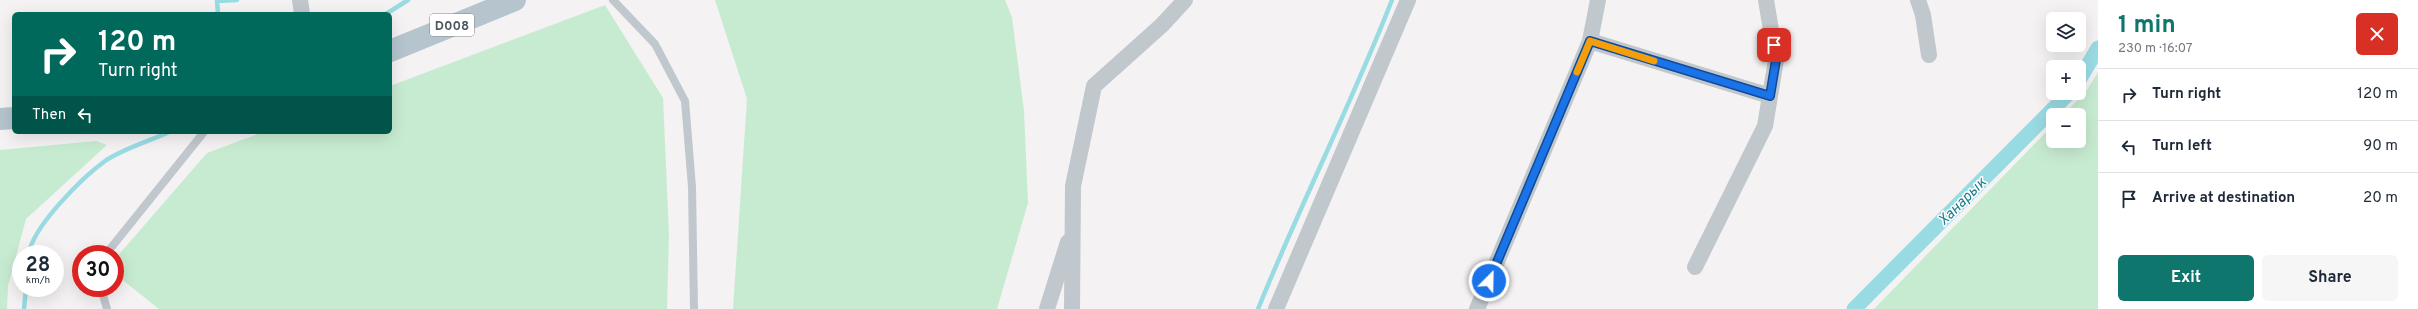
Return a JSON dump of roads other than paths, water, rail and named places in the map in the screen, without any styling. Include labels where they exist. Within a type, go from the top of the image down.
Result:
[{"type":"main road","name":"D008","points":[[392,50],[515,0]]},
{"type":"main road","points":[[0,119],[12,118]]},
{"type":"street","points":[[1072,309],[1074,225],[1073,186],[1094,86],[1162,25],[1185,0]]},
{"type":"street","points":[[1276,309],[1408,0]]},
{"type":"street","points":[[1477,309],[1590,41],[1598,0]]},
{"type":"street","points":[[1695,267],[1765,126],[1776,60],[1766,0]]},
{"type":"street","points":[[1918,0],[1923,15],[1929,55]]},
{"type":"street","points":[[1590,41],[1770,96]]},
{"type":"street","points":[[1047,309],[1074,225]]},
{"type":"lane","points":[[613,0],[655,44],[685,101],[692,187],[694,309]]},
{"type":"lane","points":[[113,245],[202,134]]},
{"type":"lane","points":[[104,297],[107,309]]},
{"type":"waterway","points":[[217,0],[218,12]]},
{"type":"waterway","points":[[217,1],[237,0]]},
{"type":"waterway","points":[[389,12],[408,0]]},
{"type":"waterway","points":[[1258,309],[1360,78],[1392,0]]},
{"type":"waterway","name":"Ханарык","points":[[2086,68],[2098,48]]},
{"type":"waterway","name":"Ханарык","points":[[1854,309],[2062,100]]},
{"type":"waterway","points":[[31,245],[39,230],[49,217],[84,178],[112,157],[164,134]]},
{"type":"waterway","points":[[24,309],[25,297]]}]
